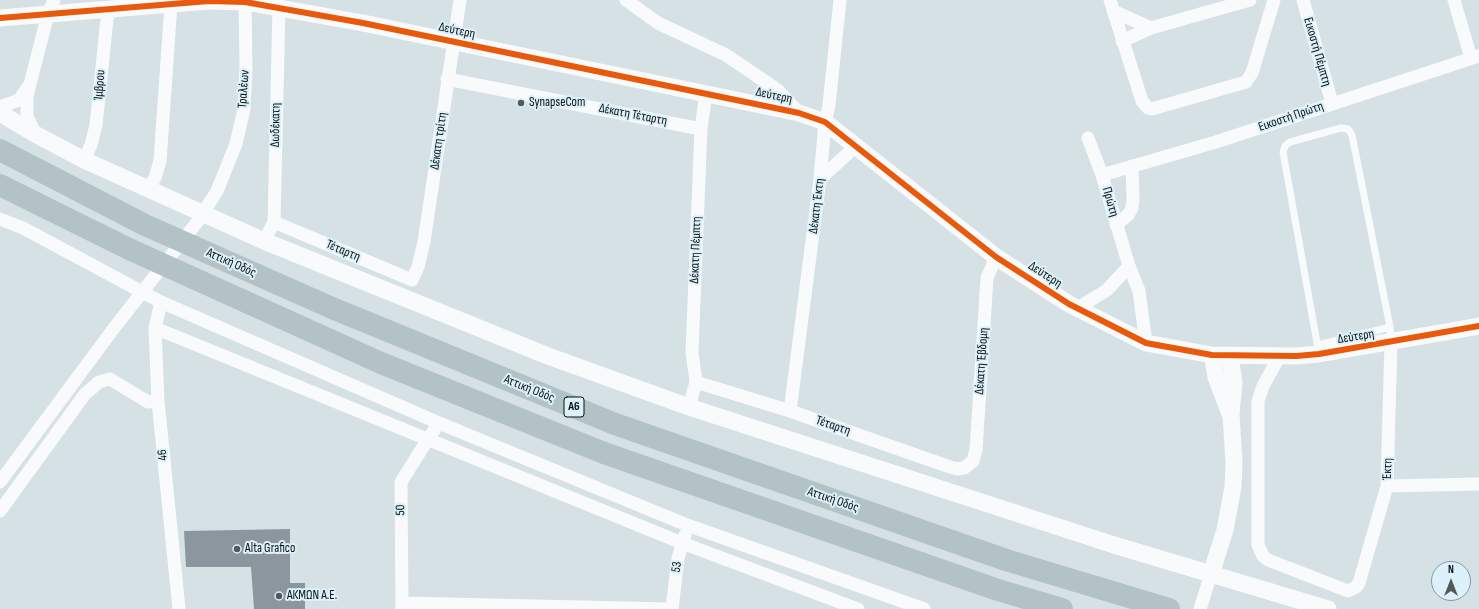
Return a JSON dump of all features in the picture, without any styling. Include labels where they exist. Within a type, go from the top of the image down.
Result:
[{"type":"highway","name":"Αττική Οδός","points":[[0,150],[145,225],[317,302],[615,424],[1006,560],[1169,609]]},
{"type":"highway","name":"Α6","points":[[0,185],[129,249],[381,363],[604,453],[998,590],[1062,609]]},
{"type":"street","name":"Δεύτερη","points":[[0,18],[51,7],[108,9],[228,0],[245,1],[363,23],[799,113],[825,122],[996,257],[1078,308],[1146,344],[1230,356],[1280,357],[1390,335],[1479,326]]},
{"type":"street","name":"Δέκατη τρίτη","points":[[412,280],[418,267],[424,242],[447,79],[460,0]]},
{"type":"street","points":[[626,0],[658,23],[726,55],[779,91],[799,113]]},
{"type":"street","name":"Δέκατη Έκτη","points":[[790,411],[820,179],[825,122],[829,105],[840,0]]},
{"type":"street","points":[[1122,41],[1151,28],[1250,0]]},
{"type":"street","points":[[1111,6],[1144,105],[1152,109],[1239,86],[1249,80],[1274,0]]},
{"type":"street","name":"Εικοστή Πέμπτη","points":[[1302,0],[1332,103]]},
{"type":"street","points":[[1454,0],[1475,57]]},
{"type":"street","name":"Τραλέων","points":[[0,482],[114,328],[198,221],[217,191],[236,144],[244,109],[246,67],[245,1]]},
{"type":"street","points":[[149,188],[155,178],[160,161],[172,4]]},
{"type":"street","points":[[1111,6],[1151,28]]},
{"type":"street","points":[[35,134],[27,116],[28,87],[51,7]]},
{"type":"street","name":"Δωδέκατη","points":[[264,241],[274,222],[279,8]]},
{"type":"street","name":"Ίμβρου","points":[[84,160],[91,145],[96,125],[108,9]]},
{"type":"street","name":"Εικοστή Πρώτη","points":[[1102,175],[1216,142],[1475,57]]},
{"type":"street","name":"Δέκατη Τέταρτη","points":[[447,79],[701,129]]},
{"type":"street","points":[[0,107],[19,100],[28,87]]},
{"type":"street","name":"Δέκατη Πέμπτη","points":[[690,407],[696,382],[692,352],[701,129],[706,93]]},
{"type":"street","points":[[0,114],[84,160],[264,241],[548,356],[690,407],[1114,545],[1328,609]]},
{"type":"street","name":"Πρώτη","points":[[1088,138],[1102,175],[1129,266],[1139,290],[1146,344]]},
{"type":"street","points":[[820,179],[856,146]]},
{"type":"street","points":[[1116,225],[1128,215],[1132,208],[1134,199],[1132,166]]},
{"type":"street","points":[[0,219],[23,228],[161,302],[440,423],[687,525],[924,609]]},
{"type":"street","name":"Τέταρτη","points":[[274,222],[412,280]]},
{"type":"street","name":"Δέκατη Έβδομη","points":[[969,465],[975,457],[976,450],[987,278],[996,257]]},
{"type":"street","points":[[1078,308],[1107,290],[1129,266]]},
{"type":"street","name":"46","points":[[161,302],[154,328],[158,401],[179,609]]},
{"type":"street","points":[[154,328],[682,543],[858,609]]},
{"type":"street","name":"Έκτη","points":[[1280,357],[1263,386],[1257,405],[1258,545],[1263,556],[1268,560],[1342,589],[1353,590],[1359,583],[1387,486],[1390,335]]},
{"type":"street","points":[[1212,354],[1216,377],[1230,414]]},
{"type":"street","points":[[1200,609],[1225,530],[1233,487],[1234,463],[1230,414],[1234,382],[1230,356]]},
{"type":"street","points":[[0,511],[85,394],[100,382],[110,379],[148,402],[158,401]]},
{"type":"street","name":"Τέταρτη","points":[[696,382],[790,411],[950,467],[957,469],[969,465]]},
{"type":"street","name":"50","points":[[402,606],[401,482],[440,423]]},
{"type":"street","points":[[1387,486],[1479,484]]},
{"type":"street","name":"53","points":[[672,609],[678,558],[687,525]]},
{"type":"street","points":[[402,606],[669,609]]},
{"type":"lane","points":[[1318,349],[1283,152],[1285,146],[1290,142],[1341,128],[1348,129],[1352,135],[1390,335]]},
{"type":"building","name":"Alta Grafico","points":[[290,529],[290,583],[305,583],[305,609],[254,609],[251,567],[186,567],[184,531]]},
{"type":"cycle path","points":[[0,18],[209,1],[245,2],[363,23],[799,113],[825,122],[996,257],[1069,304],[1146,343],[1212,355],[1296,356],[1319,354],[1479,326]]},
{"type":"place","name":"SynapseCom","points":[[521,103]]},
{"type":"place","name":"Alta Grafico","points":[[237,549]]},
{"type":"place","name":"ΑΚΜΩΝ Α.Ε.","points":[[279,596]]}]
